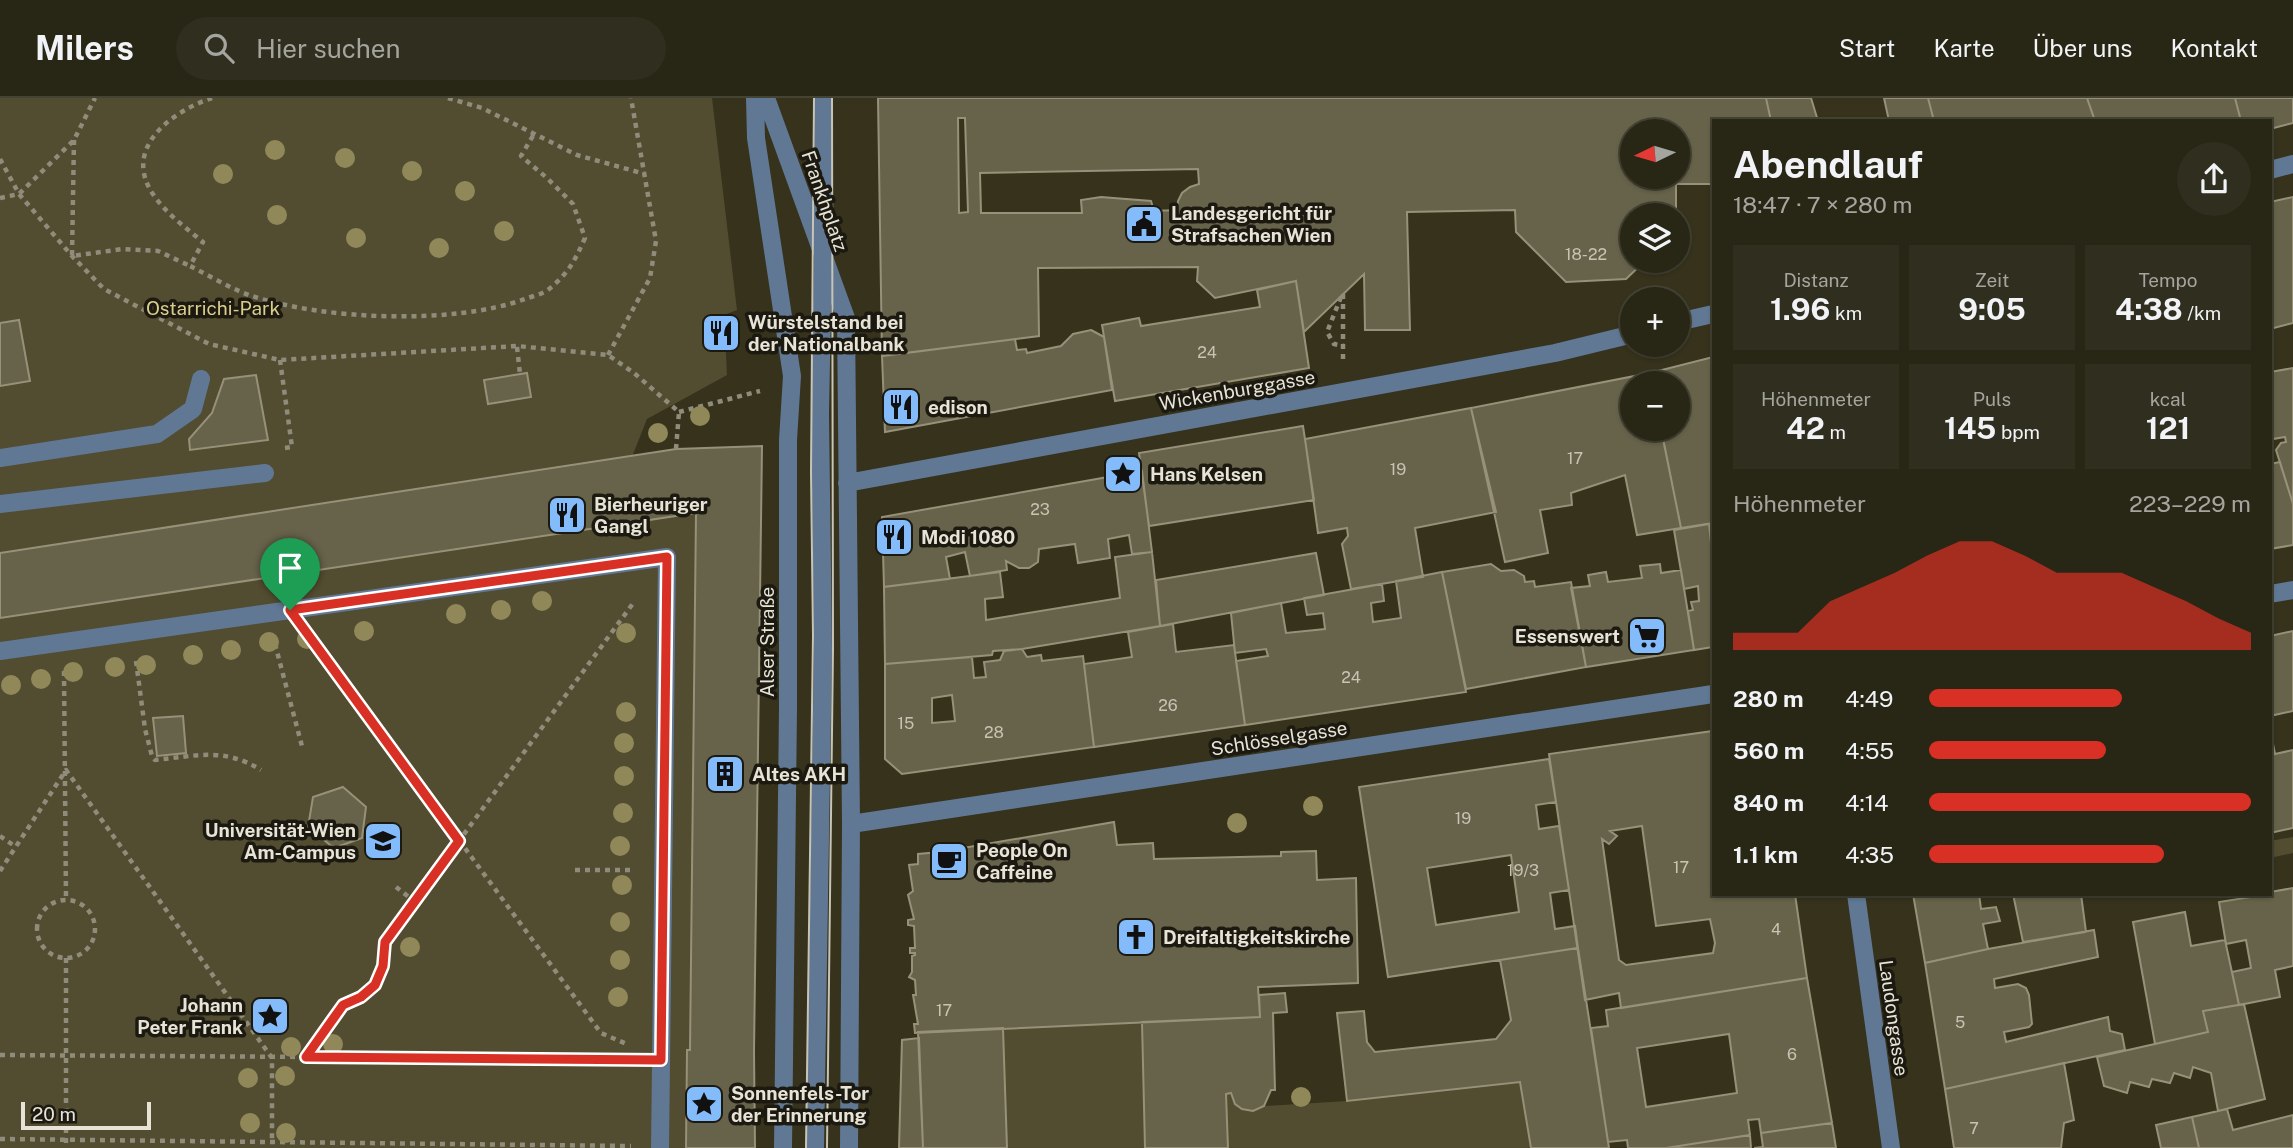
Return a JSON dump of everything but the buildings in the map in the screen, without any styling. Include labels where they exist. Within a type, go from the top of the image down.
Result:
[{"type":"street","name":"Alser Straße","points":[[755,98],[756,138],[792,376],[788,440],[783,1148]]},
{"type":"street","name":"Frankhplatz","points":[[766,98],[846,318],[847,483]]},
{"type":"street","points":[[815,1148],[823,650],[820,413],[823,98]]},
{"type":"street","points":[[2272,169],[2293,164]]},
{"type":"street","points":[[1690,319],[1712,314]]},
{"type":"street","name":"Wickenburggasse","points":[[847,483],[1555,353],[1620,337]]},
{"type":"street","points":[[0,458],[157,434],[193,409],[201,379]]},
{"type":"street","points":[[0,504],[265,473]]},
{"type":"street","points":[[847,483],[851,824],[849,1148]]},
{"type":"street","points":[[0,651],[667,557],[660,1147]]},
{"type":"street","points":[[2272,594],[2293,590]]},
{"type":"street","name":"Schlösselgasse","points":[[851,824],[1712,694]]},
{"type":"street","name":"Laudongasse","points":[[1856,896],[1891,1148]]},
{"type":"path","points":[[0,198],[19,194],[74,140],[95,98]]},
{"type":"path","points":[[190,266],[203,242],[169,214],[153,195],[143,173],[144,152],[155,132],[180,112],[212,98]]},
{"type":"path","points":[[448,98],[482,108],[576,155],[645,174]]},
{"type":"path","points":[[608,355],[650,278],[656,241],[631,98]]},
{"type":"path","points":[[72,256],[123,249],[158,251],[251,296],[309,309],[359,316],[472,312],[512,304],[547,291],[572,267],[585,238],[573,204],[521,156],[534,134]]},
{"type":"path","points":[[72,256],[74,140]]},
{"type":"path","points":[[0,159],[19,194],[104,289],[209,344],[280,360],[517,346],[608,355],[634,373],[679,412]]},
{"type":"path","points":[[1343,294],[1344,333],[1344,346],[1334,344],[1327,332],[1343,294]]},
{"type":"path","points":[[517,346],[520,374]]},
{"type":"path","points":[[265,473],[265,451],[292,447],[280,360]]},
{"type":"path","points":[[679,412],[766,389]]},
{"type":"path","points":[[676,449],[679,412]]},
{"type":"path","points":[[306,1057],[343,1005],[361,997],[375,985],[383,966],[385,942],[635,601]]},
{"type":"path","points":[[290,610],[601,1032],[661,1060]]},
{"type":"path","points":[[267,613],[303,750]]},
{"type":"path","points":[[133,632],[145,729],[155,760],[218,754],[232,756],[261,770]]},
{"type":"path","points":[[64,642],[66,899]]},
{"type":"path","points":[[0,871],[66,770]]},
{"type":"path","points":[[66,770],[272,1058],[272,1142]]},
{"type":"path","points":[[0,836],[16,847]]},
{"type":"path","points":[[575,870],[664,870]]},
{"type":"path","points":[[396,887],[414,901]]},
{"type":"path","points":[[66,899],[87,908],[96,929],[87,950],[66,958],[46,949],[37,928],[46,908],[66,899]]},
{"type":"path","points":[[66,958],[66,1148]]},
{"type":"path","points":[[0,1055],[661,1060]]},
{"type":"path","points":[[0,1139],[660,1147]]},
{"type":"path","points":[[251,1148],[255,1142]]},
{"type":"path","points":[[301,1142],[305,1148]]},
{"type":"green space","name":"Ostarrichi-Park","points":[[0,98],[712,98],[737,310],[724,315],[727,375],[647,419],[632,457],[0,553]]},
{"type":"green space","name":"Universität-Wien Am-Campus","points":[[696,513],[690,1050],[686,1148],[0,1148],[0,618]]},
{"type":"green space","points":[[2293,837],[2293,853],[2272,858],[2272,841]]},
{"type":"green space","points":[[1142,1022],[1145,1148],[1007,1148],[1003,1028]]},
{"type":"green space","points":[[1520,1082],[1531,1148],[1228,1148],[1226,1094],[1231,1093],[1236,1104],[1248,1111],[1264,1106],[1347,1101]]},
{"type":"tram line","points":[[806,1148],[813,635],[811,472],[814,98]]},
{"type":"tram line","points":[[827,1148],[833,648],[832,98]]},
{"type":"place","name":"Landesgericht für Strafsachen Wien","points":[[1144,224]]},
{"type":"place","name":"Würstelstand bei der Nationalbank","points":[[721,333]]},
{"type":"place","name":"edison","points":[[901,407]]},
{"type":"place","name":"Hans Kelsen","points":[[1123,474]]},
{"type":"place","name":"Bierheuriger Gangl","points":[[567,515]]},
{"type":"place","name":"Modi 1080","points":[[894,537]]},
{"type":"place","name":"Essenswert","points":[[1647,636]]},
{"type":"place","name":"Altes AKH","points":[[725,774]]},
{"type":"place","name":"Universität-Wien Am-Campus","points":[[383,841]]},
{"type":"place","name":"People On Caffeine","points":[[949,861]]},
{"type":"place","name":"Dreifaltigkeitskirche","points":[[1136,937]]},
{"type":"place","name":"Johann Peter Frank","points":[[270,1016]]},
{"type":"place","name":"Sonnenfels-Tor der Erinnerung","points":[[704,1104]]},
{"type":"route","points":[[667,557],[661,1060],[306,1057],[343,1005],[369,992],[375,985],[383,966],[385,942],[459,841],[290,610],[667,557]]}]
